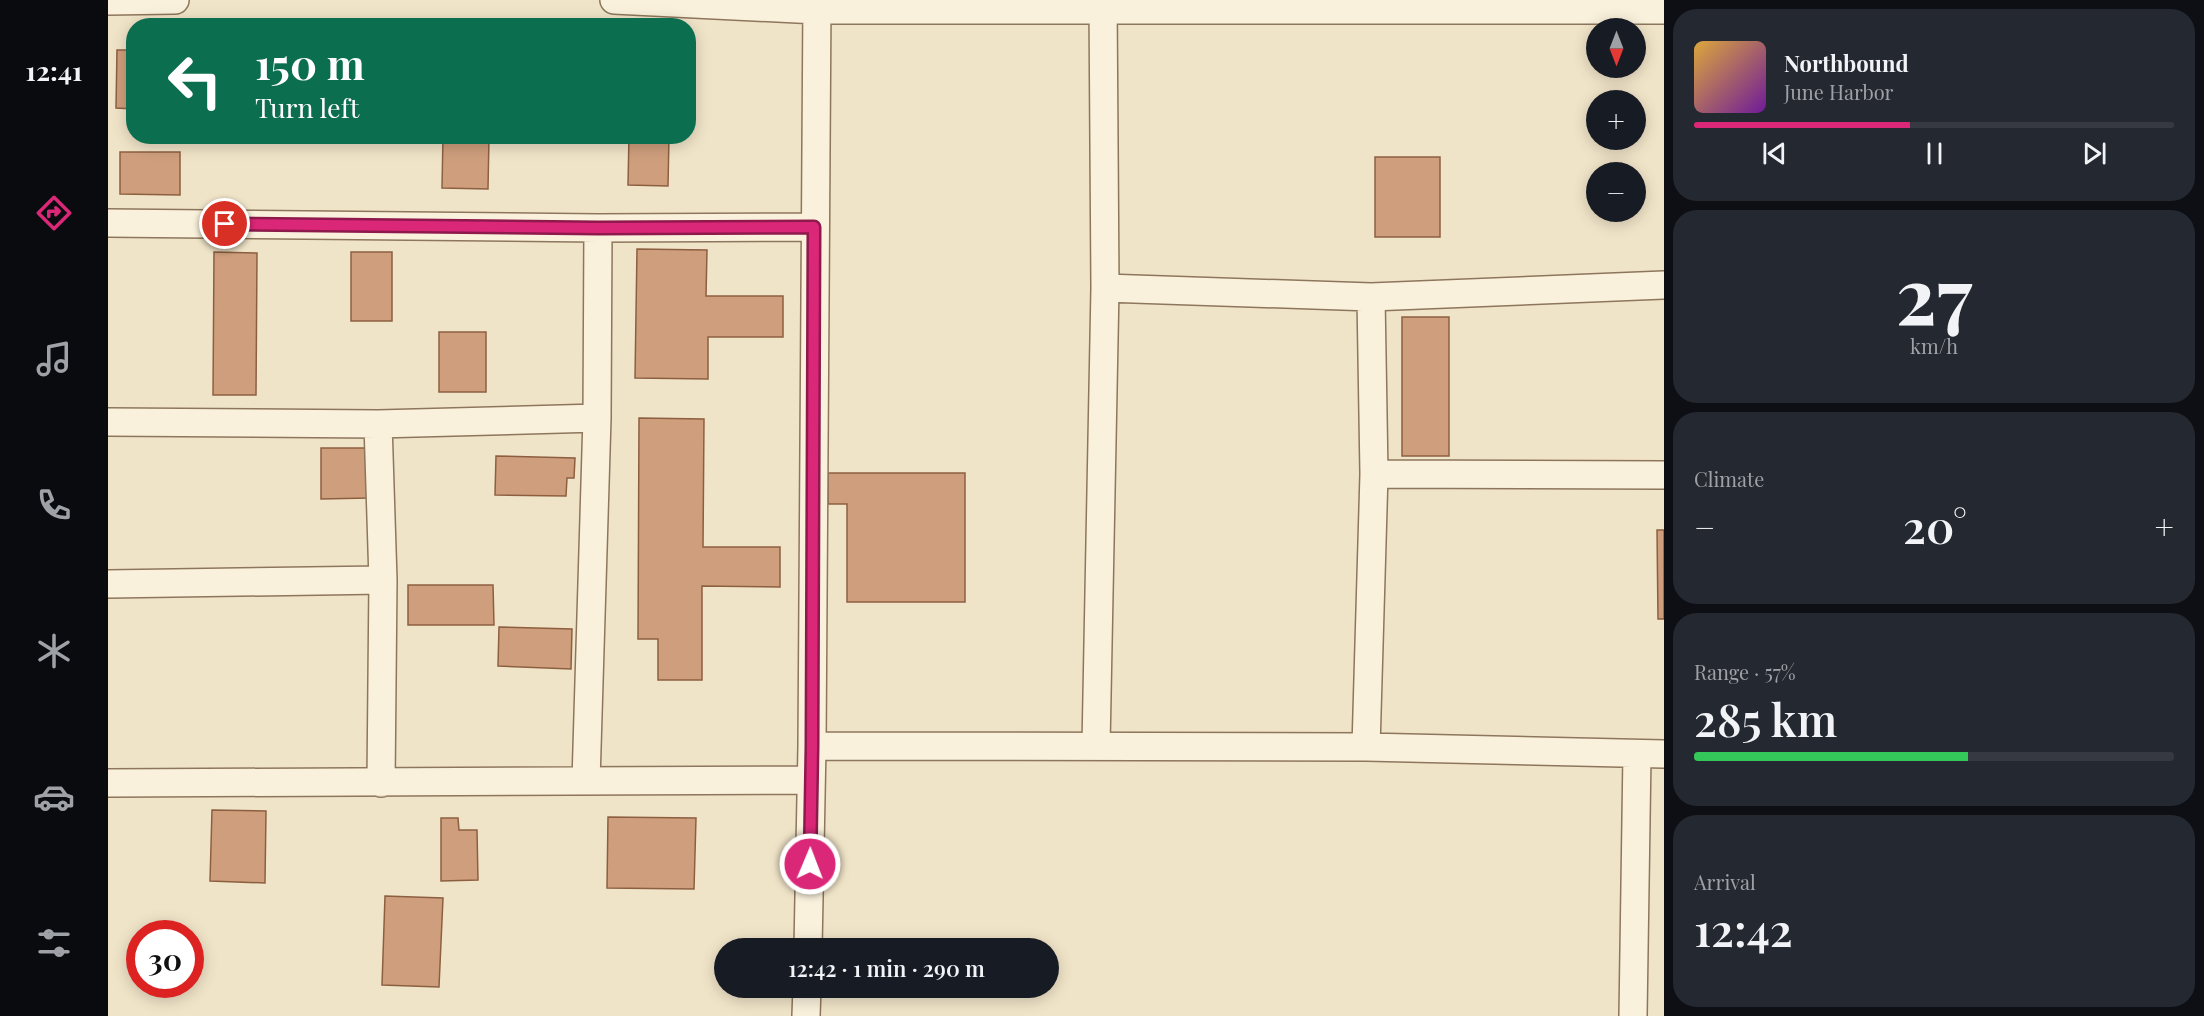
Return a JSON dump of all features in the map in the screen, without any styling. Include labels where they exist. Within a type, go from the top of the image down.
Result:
[{"type":"street","points":[[108,1],[175,0]]},
{"type":"street","points":[[614,0],[817,5],[1664,10]]},
{"type":"street","points":[[808,938],[812,746],[817,5]]},
{"type":"street","points":[[1096,746],[1105,288],[1103,6]]},
{"type":"street","points":[[108,223],[598,228],[814,227]]},
{"type":"street","points":[[586,781],[597,418],[598,228]]},
{"type":"street","points":[[1105,288],[1371,297],[1664,285]]},
{"type":"street","points":[[1366,747],[1374,474],[1371,297]]},
{"type":"street","points":[[108,422],[378,424],[597,418]]},
{"type":"street","points":[[378,424],[383,580],[381,783]]},
{"type":"street","points":[[1374,474],[1664,476]]},
{"type":"street","points":[[108,584],[383,580]]},
{"type":"street","points":[[812,746],[1366,747],[1664,754]]},
{"type":"street","points":[[1633,1016],[1637,754]]},
{"type":"street","points":[[108,783],[811,780]]},
{"type":"street","points":[[806,1016],[807,998]]},
{"type":"building","points":[[117,50],[126,50],[126,109],[116,108]]},
{"type":"building","points":[[443,144],[489,144],[488,189],[442,188]]},
{"type":"building","points":[[629,144],[669,144],[668,186],[628,185]]},
{"type":"building","points":[[120,152],[180,152],[180,195],[120,194]]},
{"type":"building","points":[[1375,157],[1440,157],[1440,237],[1375,237]]},
{"type":"building","points":[[637,249],[707,250],[706,296],[783,296],[783,337],[708,337],[708,379],[635,378]]},
{"type":"building","points":[[214,252],[257,253],[256,395],[213,395]]},
{"type":"building","points":[[351,252],[392,252],[392,321],[351,321]]},
{"type":"building","points":[[1402,317],[1449,317],[1449,456],[1402,456]]},
{"type":"building","points":[[439,332],[486,332],[486,392],[439,392]]},
{"type":"building","points":[[639,418],[704,419],[703,547],[780,547],[780,587],[702,586],[702,680],[658,680],[658,639],[638,639]]},
{"type":"building","points":[[321,448],[368,448],[369,498],[321,499]]},
{"type":"building","points":[[496,456],[575,458],[574,478],[567,478],[566,496],[495,495]]},
{"type":"building","points":[[828,473],[965,473],[965,602],[847,602],[847,504],[828,504]]},
{"type":"building","points":[[1657,530],[1664,530],[1664,619],[1658,619]]},
{"type":"building","points":[[408,585],[493,585],[494,625],[408,625]]},
{"type":"building","points":[[499,627],[572,629],[571,669],[498,666]]},
{"type":"building","points":[[212,810],[266,811],[265,883],[210,881]]},
{"type":"building","points":[[608,817],[696,818],[694,889],[607,888]]},
{"type":"building","points":[[441,818],[458,818],[459,830],[477,830],[478,880],[441,881]]},
{"type":"building","points":[[385,896],[443,898],[439,987],[382,985]]},
{"type":"route","points":[[225,224],[598,228],[814,227],[810,864]]}]
